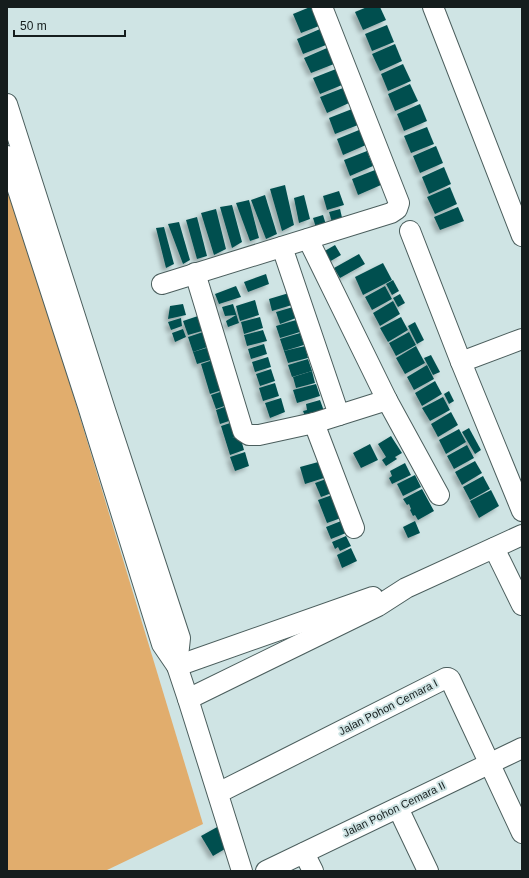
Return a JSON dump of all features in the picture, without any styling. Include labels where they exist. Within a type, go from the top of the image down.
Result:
[{"type":"street","points":[[162,284],[391,213],[397,209],[399,203],[322,7]]},
{"type":"street","points":[[433,7],[522,236]]},
{"type":"street","points":[[7,104],[102,403],[180,638],[177,666]]},
{"type":"street","points":[[7,156],[88,406],[162,644],[177,666],[242,871]]},
{"type":"street","points":[[410,231],[461,362],[522,511]]},
{"type":"street","points":[[308,239],[387,400],[439,495]]},
{"type":"street","points":[[282,247],[339,415]]},
{"type":"street","points":[[195,273],[244,431],[249,435],[259,435],[314,423],[387,400]]},
{"type":"street","points":[[461,362],[522,339]]},
{"type":"street","points":[[314,423],[354,528]]},
{"type":"street","points":[[188,699],[378,606],[406,588],[522,535]]},
{"type":"street","points":[[494,548],[522,605]]},
{"type":"street","points":[[177,666],[375,596],[406,588]]},
{"type":"street","name":"Jalan Pohon Cemara I","points":[[218,793],[439,681],[448,678],[450,679],[522,833]]},
{"type":"street","name":"Jalan Pohon Cemara II","points":[[266,871],[522,748]]},
{"type":"street","points":[[398,808],[428,871]]},
{"type":"street","points":[[304,852],[313,871]]},
{"type":"shaded area","points":[[7,176],[203,824],[105,871],[7,871]]},
{"type":"building","points":[[312,7],[319,26],[301,33],[293,14]]},
{"type":"building","points":[[367,7],[380,7],[386,20],[363,30],[355,12]]},
{"type":"building","points":[[387,25],[394,42],[372,51],[365,34]]},
{"type":"building","points":[[320,29],[326,45],[303,54],[297,39]]},
{"type":"building","points":[[395,44],[402,61],[380,71],[372,54]]},
{"type":"building","points":[[327,48],[334,64],[311,73],[304,58]]},
{"type":"building","points":[[403,64],[411,81],[388,91],[381,74]]},
{"type":"building","points":[[336,69],[342,85],[320,94],[313,78]]},
{"type":"building","points":[[410,84],[418,101],[395,111],[388,94]]},
{"type":"building","points":[[343,88],[349,103],[327,113],[320,97]]},
{"type":"building","points":[[420,104],[427,121],[404,131],[397,114]]},
{"type":"building","points":[[352,109],[358,125],[335,134],[329,118]]},
{"type":"building","points":[[427,127],[434,144],[411,153],[404,136]]},
{"type":"building","points":[[359,130],[366,145],[343,155],[337,139]]},
{"type":"building","points":[[436,146],[443,163],[420,173],[413,156]]},
{"type":"building","points":[[367,151],[373,166],[350,176],[344,160]]},
{"type":"building","points":[[444,167],[451,184],[429,194],[422,177]]},
{"type":"building","points":[[375,170],[381,185],[358,195],[352,179]]},
{"type":"building","points":[[285,185],[294,225],[282,231],[270,189]]},
{"type":"building","points":[[450,187],[457,204],[435,214],[427,197]]},
{"type":"building","points":[[339,191],[344,205],[327,210],[323,196]]},
{"type":"building","points":[[265,195],[277,234],[266,239],[251,200]]},
{"type":"building","points":[[304,195],[310,219],[299,223],[294,198]]},
{"type":"building","points":[[249,200],[259,238],[250,241],[236,203]]},
{"type":"building","points":[[232,205],[242,242],[232,248],[220,207]]},
{"type":"building","points":[[458,207],[464,221],[440,230],[434,217]]},
{"type":"building","points":[[216,209],[226,249],[214,255],[201,213]]},
{"type":"building","points":[[340,209],[344,226],[334,229],[329,212]]},
{"type":"building","points":[[323,215],[328,231],[318,234],[313,218]]},
{"type":"building","points":[[197,217],[207,256],[197,259],[186,220]]},
{"type":"building","points":[[179,222],[190,260],[183,264],[168,224]]},
{"type":"building","points":[[164,227],[174,264],[166,268],[156,228]]},
{"type":"building","points":[[335,245],[341,255],[329,262],[323,252]]},
{"type":"building","points":[[359,254],[365,264],[340,278],[334,268]]},
{"type":"building","points":[[383,263],[392,280],[363,295],[355,277]]},
{"type":"building","points":[[266,274],[269,284],[248,292],[244,282]]},
{"type":"building","points":[[393,280],[399,291],[392,295],[386,284]]},
{"type":"building","points":[[236,286],[241,297],[219,304],[215,294]]},
{"type":"building","points":[[385,286],[392,299],[372,310],[365,297]]},
{"type":"building","points":[[289,293],[292,305],[272,311],[269,299]]},
{"type":"building","points":[[400,294],[405,303],[398,307],[393,298]]},
{"type":"building","points":[[255,300],[259,315],[240,321],[236,306]]},
{"type":"building","points":[[393,301],[400,314],[380,326],[373,313]]},
{"type":"building","points":[[183,304],[186,315],[168,319],[170,306]]},
{"type":"building","points":[[233,304],[239,323],[228,327],[226,321],[236,315],[225,316],[222,307]]},
{"type":"building","points":[[293,307],[296,318],[280,324],[276,312]]},
{"type":"building","points":[[204,314],[209,329],[188,335],[183,321]]},
{"type":"building","points":[[260,317],[263,328],[244,334],[241,322]]},
{"type":"building","points":[[401,317],[408,330],[388,342],[380,328]]},
{"type":"building","points":[[181,318],[182,326],[171,330],[168,322]]},
{"type":"building","points":[[296,320],[300,332],[280,338],[276,326]]},
{"type":"building","points":[[415,322],[424,340],[417,344],[408,326]]},
{"type":"building","points":[[183,329],[186,337],[175,342],[172,333]]},
{"type":"building","points":[[209,330],[213,345],[193,352],[188,337]]},
{"type":"building","points":[[263,330],[267,341],[247,346],[244,335]]},
{"type":"building","points":[[409,332],[416,345],[396,356],[389,343]]},
{"type":"building","points":[[300,333],[304,345],[284,351],[280,339]]},
{"type":"building","points":[[264,344],[267,354],[251,359],[248,349]]},
{"type":"building","points":[[213,346],[217,358],[197,364],[193,352]]},
{"type":"building","points":[[305,346],[308,358],[288,363],[284,351]]},
{"type":"building","points":[[416,346],[425,363],[405,374],[396,358]]},
{"type":"building","points":[[431,355],[440,372],[433,375],[424,358]]},
{"type":"building","points":[[268,357],[271,367],[255,372],[252,362]]},
{"type":"building","points":[[216,359],[225,389],[210,394],[201,364]]},
{"type":"building","points":[[308,359],[312,371],[292,377],[288,365]]},
{"type":"building","points":[[427,365],[434,379],[414,390],[407,377]]},
{"type":"building","points":[[271,369],[275,381],[260,386],[256,374]]},
{"type":"building","points":[[312,371],[315,383],[296,388],[293,377]]},
{"type":"building","points":[[435,381],[442,394],[422,406],[415,393]]},
{"type":"building","points":[[275,383],[279,396],[263,401],[259,388]]},
{"type":"building","points":[[316,384],[320,396],[297,403],[293,390]]},
{"type":"building","points":[[226,390],[230,404],[216,409],[211,395]]},
{"type":"building","points":[[449,391],[454,401],[449,404],[444,394]]},
{"type":"building","points":[[443,397],[450,410],[430,421],[422,408]]},
{"type":"building","points":[[281,398],[285,412],[270,418],[265,403]]},
{"type":"building","points":[[320,400],[324,411],[305,416],[303,411],[307,410],[306,404]]},
{"type":"building","points":[[230,405],[235,419],[220,424],[216,410]]},
{"type":"building","points":[[451,412],[458,425],[438,437],[431,424]]},
{"type":"building","points":[[236,421],[240,435],[232,438],[240,436],[244,450],[230,455],[221,426]]},
{"type":"building","points":[[469,428],[481,450],[475,454],[462,432]]},
{"type":"building","points":[[459,429],[466,442],[446,454],[439,440]]},
{"type":"building","points":[[391,436],[402,453],[395,457],[397,459],[386,466],[382,460],[386,457],[378,444]]},
{"type":"building","points":[[370,444],[378,460],[361,468],[353,453]]},
{"type":"building","points":[[467,445],[474,458],[454,469],[447,456]]},
{"type":"building","points":[[245,452],[249,466],[235,471],[230,457]]},
{"type":"building","points":[[322,461],[327,477],[305,484],[300,467]]},
{"type":"building","points":[[475,461],[482,473],[462,485],[455,472]]},
{"type":"building","points":[[405,463],[411,475],[392,484],[389,478],[392,476],[390,471]]},
{"type":"building","points":[[415,475],[421,487],[403,496],[397,484]]},
{"type":"building","points":[[483,476],[490,489],[470,500],[463,487]]},
{"type":"building","points":[[326,479],[332,493],[321,497],[315,483]]},
{"type":"building","points":[[422,489],[434,511],[418,520],[415,515],[413,516],[409,504],[407,505],[403,499]]},
{"type":"building","points":[[491,490],[499,506],[479,518],[470,501]]},
{"type":"building","points":[[332,495],[341,518],[327,523],[318,500]]},
{"type":"building","points":[[341,521],[346,533],[331,539],[326,527]]},
{"type":"building","points":[[415,521],[420,533],[408,538],[403,527]]},
{"type":"building","points":[[346,536],[351,546],[340,551],[338,547],[335,549],[332,542]]},
{"type":"building","points":[[351,548],[357,561],[342,568],[337,555]]},
{"type":"building","points":[[219,826],[230,846],[213,856],[201,836]]}]
